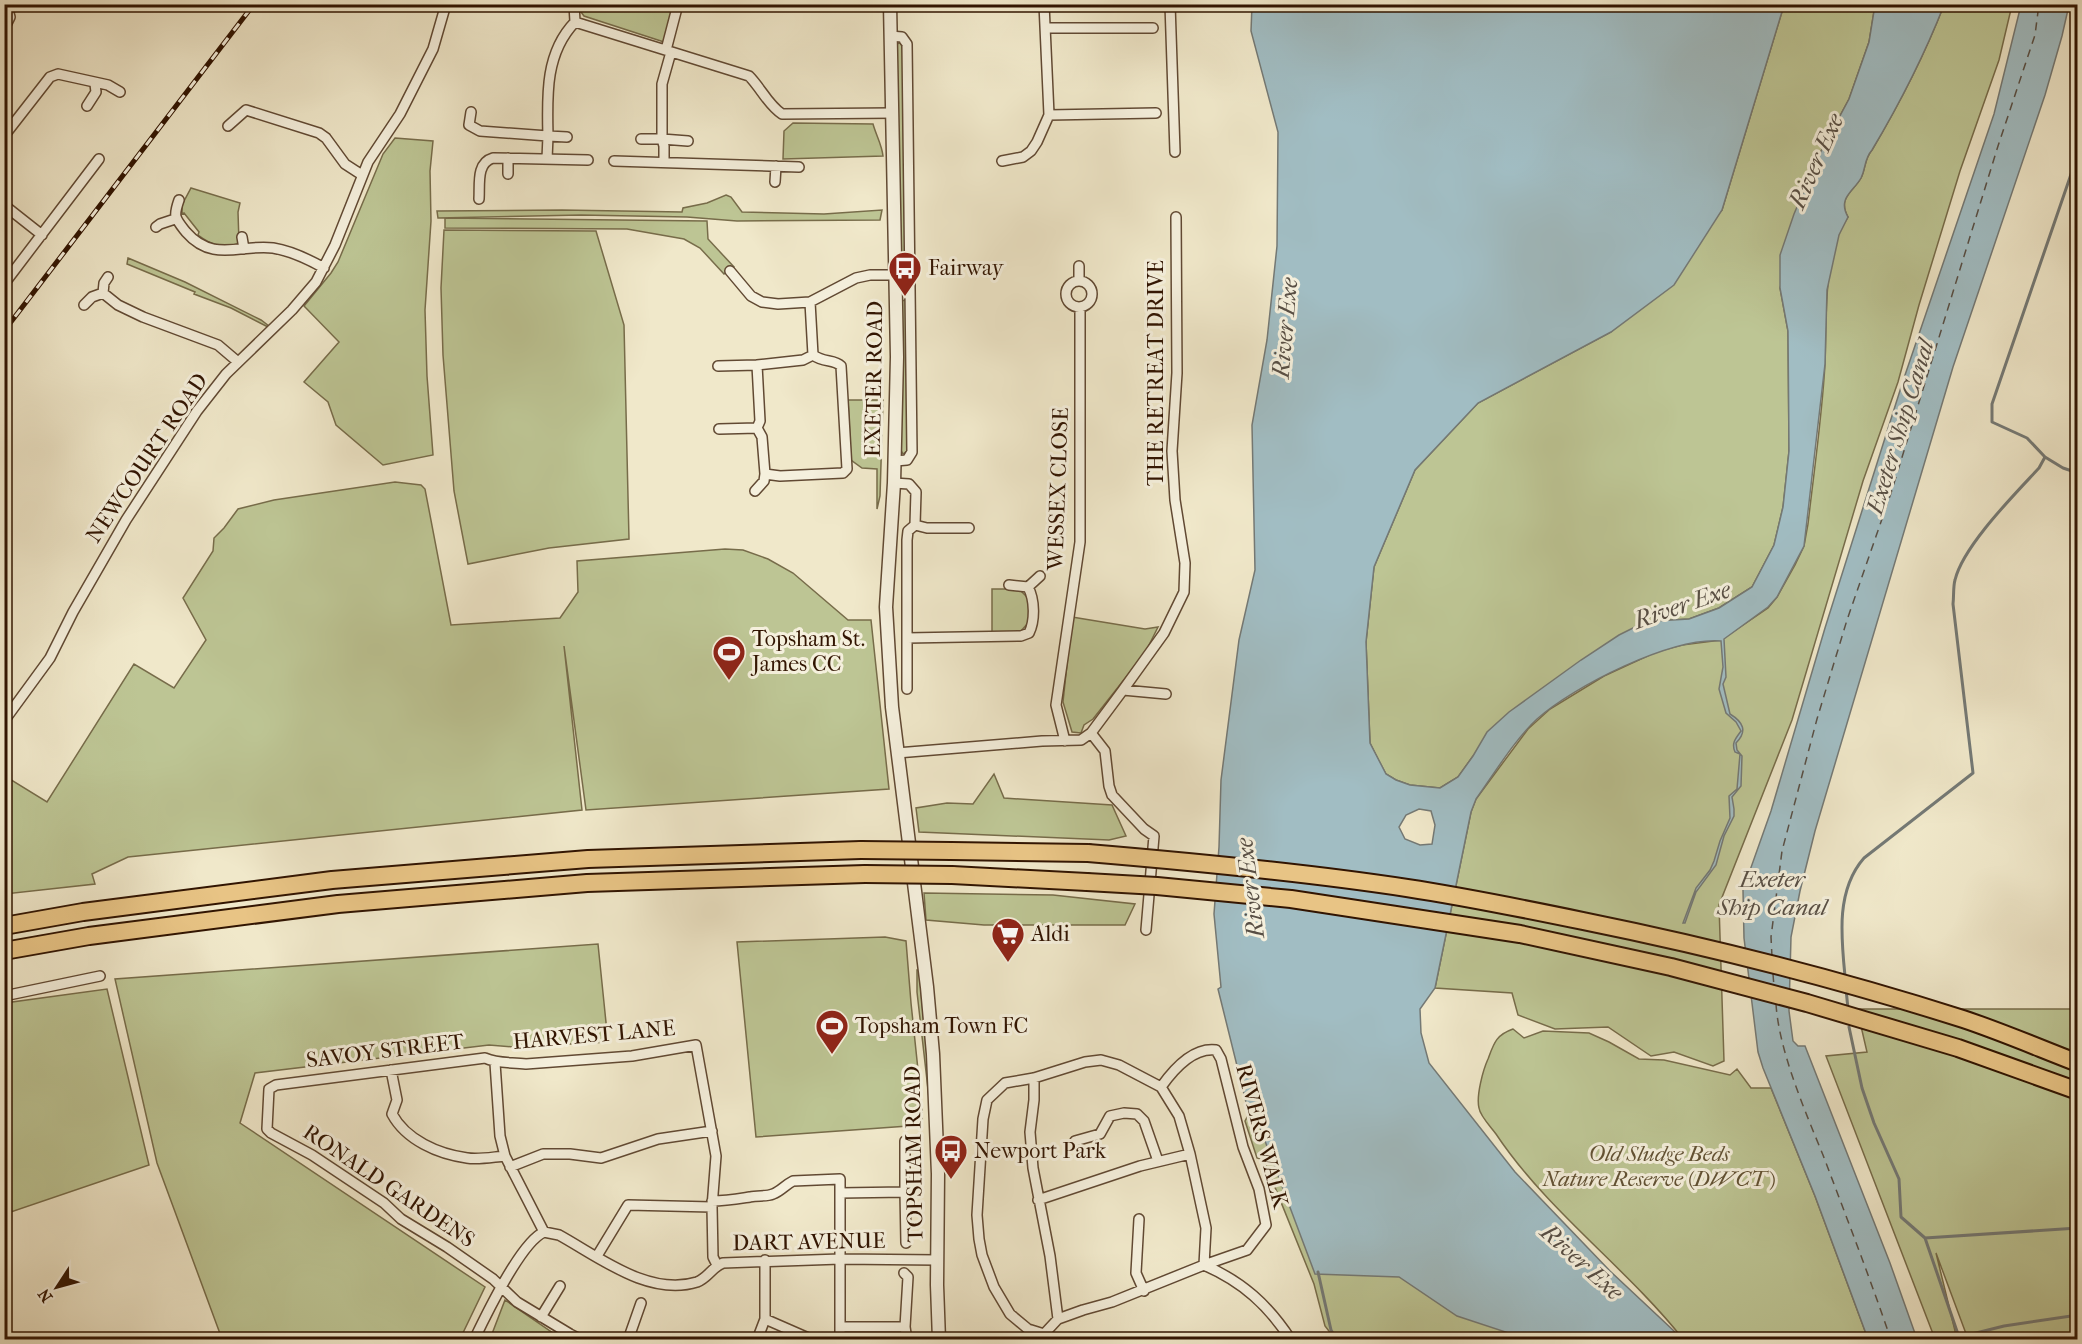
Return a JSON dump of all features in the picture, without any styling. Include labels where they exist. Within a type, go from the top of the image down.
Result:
[{"type":"highway","points":[[4,926],[82,912],[332,880],[588,860],[861,850],[1088,853],[1198,863],[1408,888],[1675,940],[1813,975],[1954,1017],[2078,1063]]},
{"type":"highway","points":[[4,951],[89,936],[338,904],[587,883],[865,874],[952,875],[1156,886],[1291,899],[1520,934],[1671,967],[1808,1003],[1958,1047],[2078,1091]]},
{"type":"street","name":"NEWCOURT ROAD","points":[[4,721],[50,658],[100,564],[197,411],[238,362],[305,296],[324,268],[372,154],[400,114],[433,49],[447,4]]},
{"type":"street","points":[[574,4],[575,22]]},
{"type":"street","points":[[664,162],[662,84],[678,4]]},
{"type":"street","name":"EXETER ROAD","points":[[890,4],[896,275],[895,461],[886,607],[897,753]]},
{"type":"street","points":[[1002,161],[1023,157],[1031,151],[1049,115],[1044,4]]},
{"type":"street","points":[[1170,4],[1175,152]]},
{"type":"street","points":[[4,29],[10,17],[9,7]]},
{"type":"street","points":[[575,22],[749,76],[773,108],[782,114],[893,112]]},
{"type":"street","points":[[547,159],[548,80],[554,54],[569,27],[575,22]]},
{"type":"street","points":[[1045,28],[1153,28]]},
{"type":"street","points":[[890,36],[902,37],[908,44],[912,452],[907,460],[895,461]]},
{"type":"street","points":[[4,136],[50,77],[58,74],[67,75],[95,84],[108,85],[120,92]]},
{"type":"street","points":[[87,106],[96,92],[95,84]]},
{"type":"street","points":[[228,126],[243,112],[248,111],[319,133],[326,138],[345,164],[362,175]]},
{"type":"street","points":[[471,112],[469,125],[480,130],[567,136]]},
{"type":"street","points":[[1049,115],[1156,113]]},
{"type":"street","points":[[641,139],[688,141]]},
{"type":"street","points":[[479,199],[482,164],[493,158],[588,160]]},
{"type":"street","points":[[508,158],[508,174]]},
{"type":"street","points":[[4,284],[99,159]]},
{"type":"street","points":[[614,161],[799,167]]},
{"type":"street","points":[[775,182],[776,166]]},
{"type":"street","points":[[179,200],[175,212],[176,219],[191,237],[206,248],[227,251],[269,248],[287,251],[324,268]]},
{"type":"street","points":[[4,205],[42,235]]},
{"type":"street","name":"THE RETREAT DRIVE","points":[[1091,733],[1164,633],[1184,592],[1185,563],[1175,500],[1172,451],[1177,373],[1176,217]]},
{"type":"street","points":[[156,227],[176,219]]},
{"type":"street","points":[[242,237],[244,249]]},
{"type":"street","name":"WESSEX CLOSE","points":[[1079,266],[1079,281]]},
{"type":"street","points":[[730,271],[751,296],[762,302],[778,304],[810,302],[856,278],[870,275],[896,275]]},
{"type":"street","points":[[103,293],[104,283],[108,277]]},
{"type":"street","name":"WESSEX CLOSE","points":[[1079,281],[1089,286],[1092,293],[1087,304],[1080,307],[1071,304],[1066,292],[1071,284],[1079,281]]},
{"type":"street","points":[[103,293],[118,305],[143,318],[218,345],[238,362]]},
{"type":"street","points":[[84,306],[92,297],[103,293]]},
{"type":"street","points":[[810,302],[813,355]]},
{"type":"street","name":"WESSEX CLOSE","points":[[1065,741],[1056,705],[1080,542],[1080,307]]},
{"type":"street","points":[[718,366],[803,360],[813,355]]},
{"type":"street","points":[[765,474],[780,476],[843,473],[847,468],[841,366],[837,362],[820,360],[813,355]]},
{"type":"street","points":[[757,364],[760,421],[757,428]]},
{"type":"street","points":[[755,491],[764,481],[765,474],[762,437],[757,428]]},
{"type":"street","points":[[719,429],[757,428]]},
{"type":"street","points":[[894,483],[909,484],[915,489],[915,525],[908,531],[907,540],[907,689]]},
{"type":"street","points":[[915,525],[927,528],[969,528]]},
{"type":"street","points":[[1009,585],[1028,587],[1040,576]]},
{"type":"street","points":[[907,638],[1021,636],[1029,633],[1032,627],[1033,597],[1028,587]]},
{"type":"street","points":[[1123,690],[1166,694]]},
{"type":"street","points":[[897,753],[1081,740],[1091,733],[1106,751],[1112,795],[1144,830],[1154,836],[1146,930]]},
{"type":"street","name":"TOPSHAM ROAD","points":[[897,753],[927,987],[933,1054],[938,1174],[939,1340]]},
{"type":"street","points":[[4,996],[100,976]]},
{"type":"street","name":"HARVEST LANE","points":[[495,1063],[526,1064],[632,1056],[696,1046],[712,1131]]},
{"type":"street","name":"RIVERS WALK","points":[[1161,1087],[1172,1071],[1182,1063],[1209,1049],[1216,1050],[1221,1059],[1243,1148],[1259,1189],[1266,1225],[1247,1250],[1204,1265]]},
{"type":"street","name":"SAVOY STREET","points":[[268,1113],[268,1089],[272,1086],[485,1058],[495,1063],[500,1136],[504,1156],[544,1232]]},
{"type":"street","points":[[1204,1265],[1206,1228],[1190,1154],[1179,1116],[1161,1087],[1119,1065],[1101,1060],[1085,1062],[1034,1078],[1005,1083],[987,1100],[981,1141],[978,1227],[987,1270],[1001,1301],[1018,1322],[1044,1337],[1058,1319],[1144,1291],[1204,1265],[1226,1274],[1244,1286],[1270,1313],[1291,1340]]},
{"type":"street","points":[[391,1070],[397,1100],[392,1114],[405,1132],[429,1147],[469,1159],[504,1156]]},
{"type":"street","points":[[1034,1078],[1030,1132],[1033,1168],[1050,1256],[1058,1319]]},
{"type":"street","name":"RONALD GARDENS","points":[[268,1113],[267,1129],[271,1133],[312,1155],[384,1203],[401,1219],[447,1247],[502,1286],[517,1302],[582,1340]]},
{"type":"street","points":[[1075,1141],[1100,1134],[1110,1116],[1124,1113],[1137,1114],[1144,1121],[1158,1161]]},
{"type":"street","points":[[510,1167],[543,1154],[570,1154],[602,1158],[658,1139],[712,1131],[716,1156],[712,1204],[713,1257],[717,1265]]},
{"type":"street","points":[[906,1141],[906,1243]]},
{"type":"street","points":[[1038,1200],[1158,1161],[1190,1154]]},
{"type":"street","points":[[597,1256],[628,1205],[712,1204],[768,1196],[793,1182],[840,1179],[840,1340]]},
{"type":"street","points":[[840,1193],[905,1192]]},
{"type":"street","points":[[1139,1219],[1136,1273],[1144,1291]]},
{"type":"street","points":[[474,1340],[502,1286],[532,1241],[544,1232]]},
{"type":"street","name":"DART AVENUE","points":[[544,1232],[559,1234],[641,1280],[667,1285],[695,1282],[708,1275],[717,1265],[765,1260],[937,1260]]},
{"type":"street","points":[[757,1340],[765,1319],[765,1260]]},
{"type":"street","points":[[904,1273],[908,1277],[905,1327],[907,1340]]},
{"type":"street","points":[[542,1317],[560,1286]]},
{"type":"street","points":[[628,1340],[641,1303]]},
{"type":"street","points":[[765,1319],[813,1340]]},
{"type":"street","points":[[841,1327],[905,1327]]},
{"type":"green space","points":[[581,5],[649,5],[663,11],[666,5],[674,6],[664,42],[584,16],[581,12]]},
{"type":"green space","points":[[1784,5],[1875,5],[1869,42],[1849,99],[1819,155],[1780,288],[1788,331],[1789,451],[1783,507],[1774,545],[1752,587],[1719,608],[1689,619],[1655,621],[1473,756],[1458,777],[1440,788],[1410,785],[1396,780],[1386,774],[1370,743],[1366,642],[1374,567],[1415,470],[1478,403],[1611,332],[1722,210]]},
{"type":"green space","points":[[1944,5],[2012,5],[1999,60],[1960,171],[1898,382],[1863,481],[1792,720],[1719,905],[1724,1061],[1713,1066],[1674,1052],[1651,1056],[1608,1027],[1555,1029],[1518,1015],[1512,993],[1435,988],[1471,812],[1476,799],[1528,729],[1550,709],[1604,676],[1656,652],[1682,645],[1721,640],[1768,608],[1795,565],[1804,546],[1808,524],[1824,384],[1826,309],[1830,268],[1840,232],[1848,217],[1844,204],[1845,199],[1861,178],[1868,157],[1911,79]]},
{"type":"green space","points":[[901,42],[903,50],[905,266],[899,248],[897,44]]},
{"type":"green space","points":[[793,123],[873,124],[883,156],[783,159],[784,131]]},
{"type":"green space","points":[[395,138],[433,141],[425,310],[433,455],[383,465],[336,425],[328,402],[304,382],[339,342],[304,306],[338,262],[383,154]]},
{"type":"green space","points":[[191,188],[240,203],[239,243],[228,246],[217,245],[198,235],[199,232],[184,213],[182,214],[182,205]]},
{"type":"green space","points":[[726,195],[731,197],[742,212],[824,214],[882,210],[880,220],[737,221],[687,217],[581,215],[438,218],[437,211],[682,212],[683,208],[707,203]]},
{"type":"green space","points":[[445,218],[707,221],[708,239],[734,267],[724,274],[700,248],[684,239],[627,229],[445,228]]},
{"type":"green space","points":[[444,230],[596,231],[624,325],[629,539],[549,548],[468,564],[454,491],[443,355],[441,288]]},
{"type":"green space","points":[[128,258],[185,282],[269,326],[127,264]]},
{"type":"green space","points":[[906,300],[907,451],[903,454],[900,449],[901,301]]},
{"type":"green space","points":[[848,400],[883,400],[880,496],[877,509],[877,469],[862,468],[851,460]]},
{"type":"green space","points":[[395,482],[421,485],[425,489],[451,625],[560,618],[578,592],[577,561],[725,549],[743,550],[768,559],[793,573],[848,620],[871,620],[889,789],[586,810],[564,646],[582,810],[128,857],[92,874],[95,884],[5,894],[5,776],[47,802],[134,664],[174,688],[206,640],[183,598],[213,551],[214,538],[238,509],[274,500]]},
{"type":"green space","points":[[992,589],[1019,589],[1029,599],[1029,622],[1020,632],[992,632]]},
{"type":"green space","points":[[1072,617],[1145,629],[1158,627],[1145,653],[1093,719],[1084,725],[1081,733],[1072,732],[1063,702]]},
{"type":"green space","points":[[994,774],[1004,798],[1112,805],[1126,836],[1109,840],[919,832],[916,808],[947,803],[973,804]]},
{"type":"green space","points":[[924,893],[1053,895],[1135,904],[1125,925],[984,925],[926,920]]},
{"type":"green space","name":"Topsham Town FC","points":[[885,937],[906,941],[922,1125],[756,1137],[737,942]]},
{"type":"green space","points":[[598,944],[608,1042],[514,1047],[489,1045],[255,1073],[240,1123],[485,1287],[460,1339],[222,1339],[157,1163],[115,979]]},
{"type":"green space","points":[[917,970],[919,970],[931,1097],[929,1098],[917,992]]},
{"type":"green space","points":[[107,989],[149,1165],[5,1214],[5,1003]]},
{"type":"green space","points":[[1857,1009],[2077,1009],[2077,1339],[1968,1339],[1936,1253],[1957,1339],[1935,1339],[1826,1056],[1867,1052]]},
{"type":"green space","name":"Old Sludge Beds Nature Reserve (DWCT)","points":[[1513,1029],[1524,1038],[1543,1031],[1589,1033],[1639,1059],[1664,1060],[1730,1075],[1737,1069],[1751,1088],[1771,1088],[1815,1196],[1868,1339],[1683,1339],[1637,1288],[1539,1189],[1481,1114],[1478,1097],[1480,1083],[1492,1048],[1496,1040]]},
{"type":"green space","points":[[1252,1108],[1569,1339],[1335,1339],[1325,1326],[1314,1284],[1264,1160],[1257,1158],[1245,1121]]},
{"type":"green space","points":[[505,1300],[559,1337],[565,1339],[490,1339]]},
{"type":"water","name":"River Exe","points":[[1252,5],[1784,5],[1722,210],[1674,285],[1611,332],[1478,403],[1415,470],[1374,567],[1366,642],[1370,743],[1386,774],[1410,785],[1440,788],[1458,777],[1487,732],[1509,712],[1619,635],[1639,625],[1655,621],[1689,619],[1719,608],[1752,587],[1774,545],[1783,507],[1789,451],[1788,331],[1780,288],[1780,255],[1794,214],[1819,155],[1849,99],[1869,42],[1875,5],[1944,5],[1911,79],[1868,157],[1861,178],[1845,200],[1844,205],[1848,217],[1839,235],[1827,290],[1825,364],[1804,546],[1777,597],[1768,607],[1724,639],[1726,677],[1723,684],[1730,714],[1738,720],[1743,731],[1736,743],[1737,750],[1742,756],[1741,786],[1732,797],[1734,816],[1724,836],[1716,865],[1696,892],[1685,923],[1683,923],[1696,888],[1714,861],[1730,818],[1729,796],[1737,789],[1740,754],[1735,752],[1734,746],[1741,731],[1736,722],[1726,713],[1719,689],[1723,667],[1721,641],[1676,647],[1624,666],[1574,692],[1553,706],[1521,736],[1476,799],[1471,812],[1435,988],[1420,1009],[1421,1033],[1429,1063],[1515,1172],[1610,1271],[1680,1339],[1527,1339],[1457,1316],[1399,1277],[1315,1274],[1253,1109],[1248,1110],[1218,989],[1221,987],[1214,914],[1221,780],[1239,640],[1255,570],[1252,425],[1267,340],[1277,246],[1278,132],[1251,31]],"holes":[[[1419,809],[1431,811],[1435,825],[1432,844],[1420,845],[1405,839],[1399,827],[1406,815]]]},
{"type":"water","name":"Exeter Ship Canal","points":[[2021,5],[2069,5],[2045,95],[1953,367],[1815,831],[1791,937],[1789,1011],[1793,1041],[1798,1046],[1805,1046],[1890,1263],[1917,1339],[1868,1339],[1758,1052],[1744,938],[1743,890],[1771,811],[1825,628],[1903,381],[1994,114]]},
{"type":"waterway","points":[[1845,976],[1842,914],[1849,884],[1855,871],[1864,858],[1973,773],[1953,604],[1954,583],[1960,566],[1979,536],[2039,468],[2045,457],[2027,438],[1992,422],[1992,404],[2078,154]]},
{"type":"waterway","points":[[2045,457],[2063,468],[2078,473]]},
{"type":"waterway","points":[[1846,989],[1848,1009]]},
{"type":"waterway","points":[[1849,1027],[1862,1088],[1874,1123],[1899,1179],[1901,1217],[1925,1238],[1960,1340]]},
{"type":"waterway","points":[[1925,1238],[2078,1228]]},
{"type":"waterway","points":[[1318,1272],[1331,1330],[1337,1340]]},
{"type":"waterway","points":[[1960,1337],[2004,1326],[2078,1315]]},
{"type":"ferry route","points":[[1772,957],[1771,937],[1782,851],[1817,719],[1847,620],[1891,493],[1998,146],[2035,35],[2039,4]]},
{"type":"ferry route","points":[[1773,974],[1774,987]]},
{"type":"ferry route","points":[[1776,1004],[1787,1061],[1891,1340]]},
{"type":"railway","points":[[4,331],[254,4]]},
{"type":"place","name":"Fairway","points":[[905,297]]},
{"type":"place","name":"Topsham St. James CC","points":[[729,681]]},
{"type":"place","name":"Aldi","points":[[1008,963]]},
{"type":"place","name":"Topsham Town FC","points":[[832,1055]]},
{"type":"place","name":"Newport Park","points":[[951,1180]]}]
